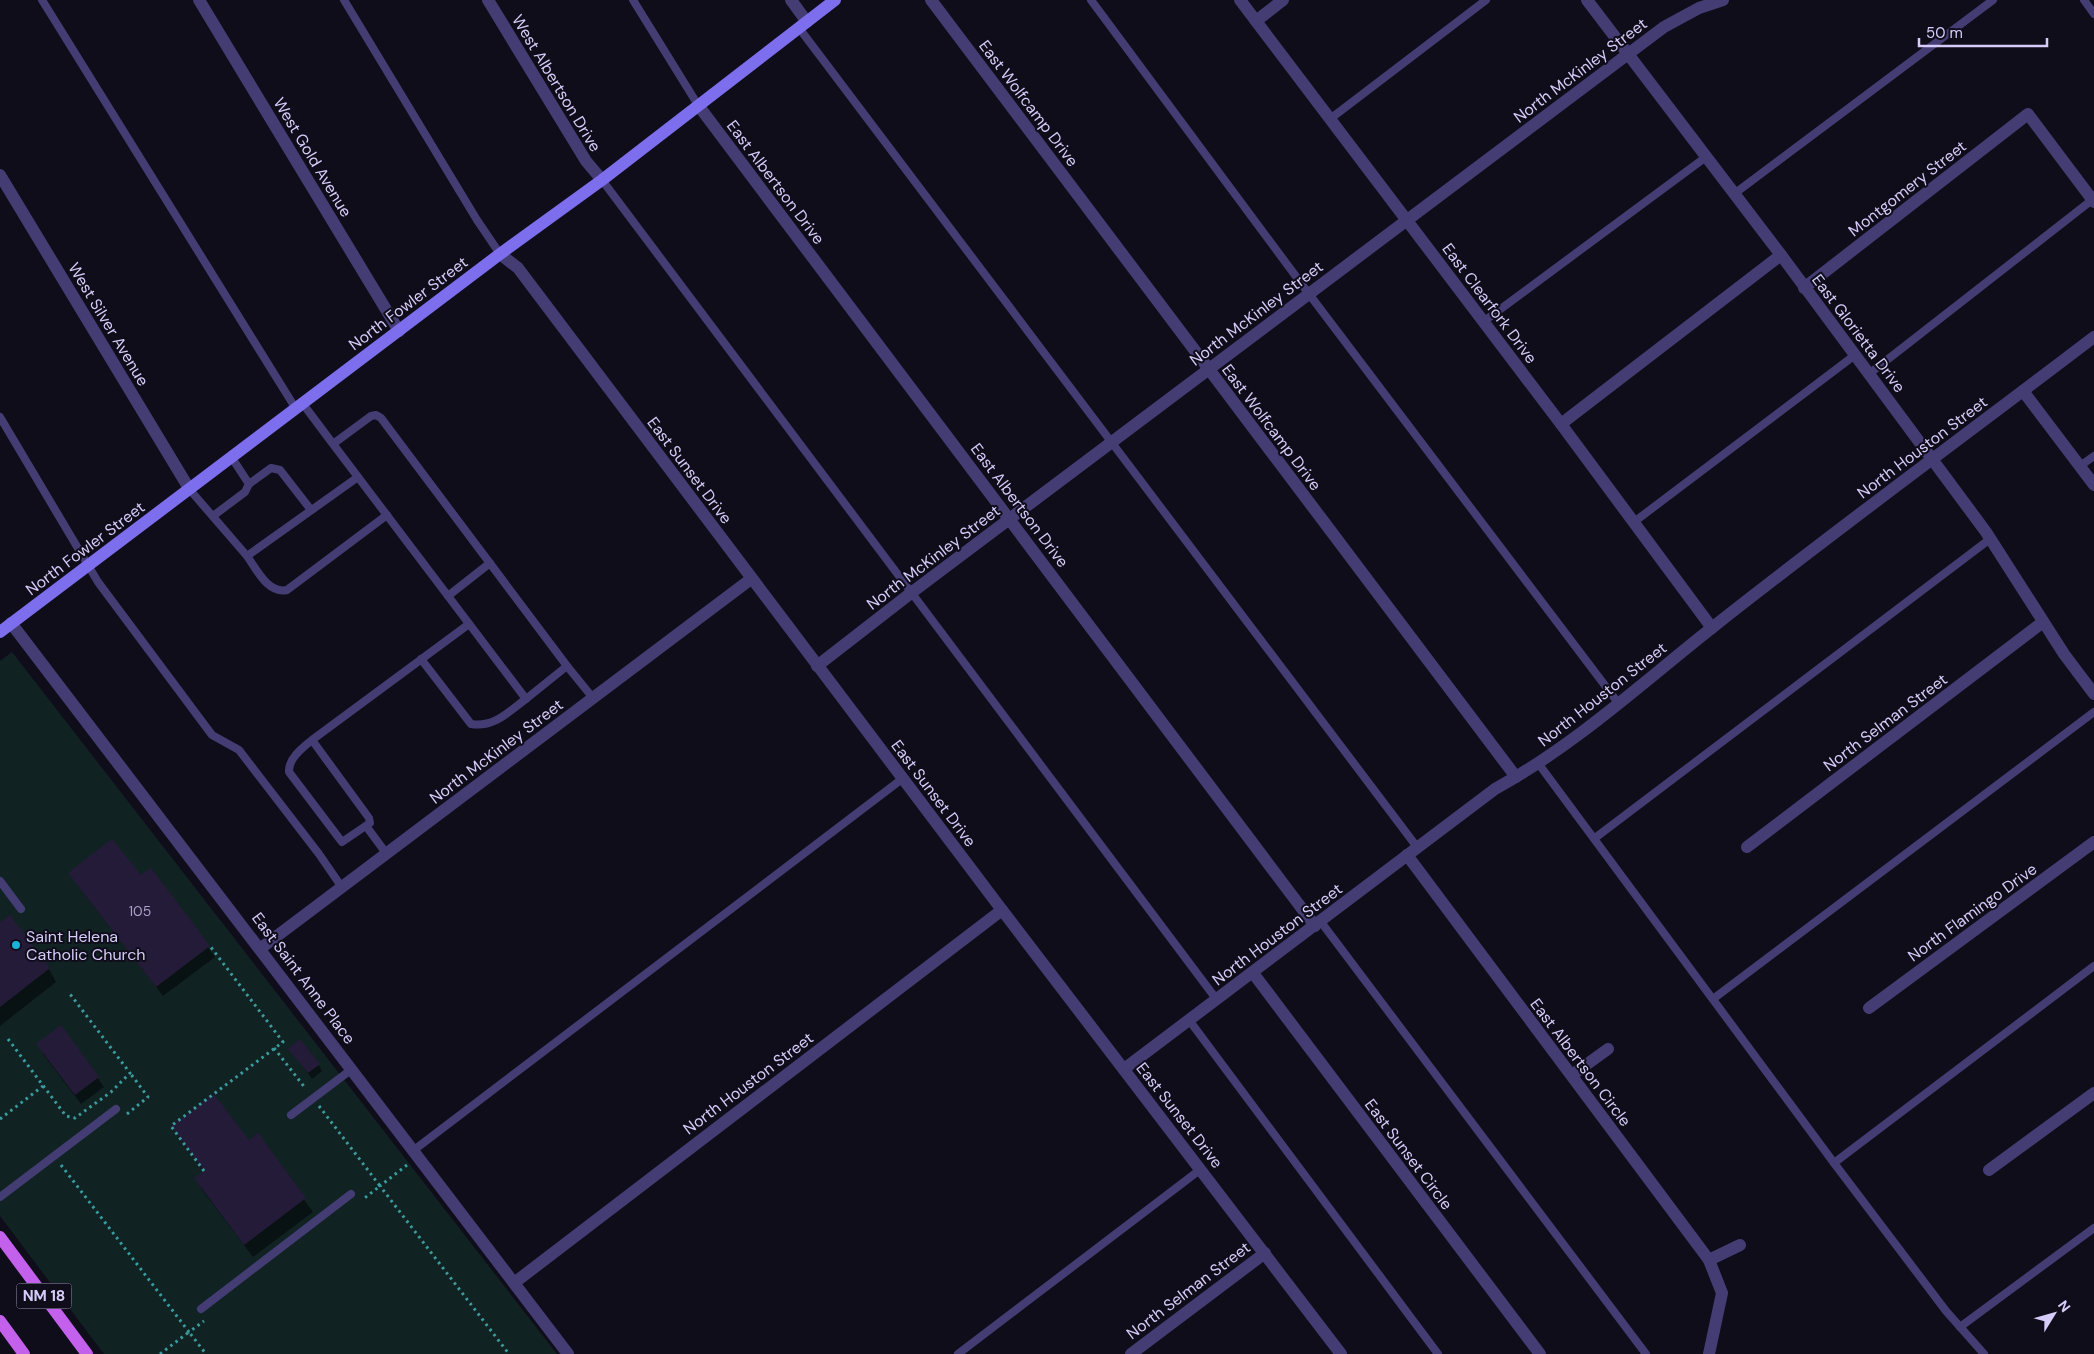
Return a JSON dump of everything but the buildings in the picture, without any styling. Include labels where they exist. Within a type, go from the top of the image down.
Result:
[{"type":"main road","name":"NM 18","points":[[0,1237],[87,1354]]},
{"type":"main road","name":"NM 18","points":[[0,1321],[24,1354]]},
{"type":"street","name":"West Gold Avenue","points":[[199,0],[399,331]]},
{"type":"street","name":"West Albertson Drive","points":[[488,0],[586,161],[602,180]]},
{"type":"street","points":[[791,0],[803,25]]},
{"type":"street","name":"North Fowler Street","points":[[0,632],[500,254],[602,180],[836,0]]},
{"type":"street","name":"East Wolfcamp Drive","points":[[931,0],[1516,777]]},
{"type":"street","name":"East Clearfork Drive","points":[[1240,0],[1561,424],[1712,628]]},
{"type":"street","points":[[1256,20],[1283,0]]},
{"type":"street","name":"East Glorietta Drive","points":[[1586,0],[1781,255],[1990,538],[2043,622],[2094,694]]},
{"type":"street","name":"North McKinley Street","points":[[817,666],[1010,518],[1111,444],[1627,54],[1664,27],[1699,8],[1723,0]]},
{"type":"street","name":"East Albertson Drive","points":[[698,105],[1318,924]]},
{"type":"street","name":"Montgomery Street","points":[[1804,288],[2028,114],[2093,201]]},
{"type":"street","name":"West Silver Avenue","points":[[0,175],[190,490]]},
{"type":"street","name":"East Sunset Drive","points":[[500,254],[518,268],[751,579],[1341,1354]]},
{"type":"street","points":[[1561,424],[1781,255]]},
{"type":"street","name":"North Houston Street","points":[[1124,1069],[1318,924],[1495,788],[1538,763],[1620,704],[1712,628],[2094,337]]},
{"type":"street","points":[[2024,391],[2094,485]]},
{"type":"street","name":"North McKinley Street","points":[[261,948],[751,579]]},
{"type":"street","name":"North Selman Street","points":[[1747,848],[2043,622]]},
{"type":"street","name":"East Saint Anne Place","points":[[11,623],[261,948],[568,1354]]},
{"type":"street","name":"North Flamingo Drive","points":[[1869,1008],[2094,842]]},
{"type":"street","name":"East Albertson Circle","points":[[1412,851],[1544,1040],[1709,1260],[1722,1293],[1709,1354]]},
{"type":"street","name":"North Houston Street","points":[[514,1283],[1002,910]]},
{"type":"street","name":"East Sunset Circle","points":[[1253,973],[1540,1354]]},
{"type":"street","points":[[1572,1075],[1608,1049]]},
{"type":"street","points":[[1989,1170],[2094,1093]]},
{"type":"street","points":[[1709,1260],[1740,1245]]},
{"type":"street","name":"North Selman Street","points":[[1131,1354],[1265,1252]]},
{"type":"lane","points":[[42,0],[300,407],[358,476],[526,699]]},
{"type":"lane","points":[[344,0],[477,220],[500,254]]},
{"type":"lane","points":[[633,0],[698,105]]},
{"type":"lane","points":[[1091,0],[1309,294],[1620,704]]},
{"type":"lane","points":[[1330,119],[1486,0]]},
{"type":"lane","points":[[1734,194],[1993,0]]},
{"type":"lane","points":[[2084,0],[2094,14]]},
{"type":"lane","points":[[803,25],[1412,851]]},
{"type":"lane","points":[[1483,322],[1706,157]]},
{"type":"lane","points":[[602,180],[1217,1000]]},
{"type":"lane","points":[[1869,374],[2093,201]]},
{"type":"lane","points":[[1634,522],[1855,356]]},
{"type":"lane","points":[[333,444],[370,416],[376,415],[593,698]]},
{"type":"lane","points":[[0,417],[98,582],[212,735],[239,750],[319,854],[341,886]]},
{"type":"lane","points":[[2080,466],[2094,456]]},
{"type":"lane","points":[[232,458],[250,484]]},
{"type":"lane","points":[[213,516],[245,492],[250,484],[271,468],[276,467],[311,510]]},
{"type":"lane","points":[[247,556],[358,476]]},
{"type":"lane","points":[[190,490],[247,556],[271,588],[278,592],[287,590],[387,515]]},
{"type":"lane","points":[[1595,838],[1990,538]]},
{"type":"lane","points":[[448,596],[490,563]]},
{"type":"lane","points":[[312,740],[369,818],[370,823],[342,842],[289,772],[291,761],[312,740],[469,624]]},
{"type":"lane","points":[[421,659],[471,724],[482,726],[494,723],[567,666]]},
{"type":"lane","points":[[1713,999],[2094,712]]},
{"type":"lane","points":[[1538,763],[1834,1163],[1960,1327],[1984,1354]]},
{"type":"lane","points":[[414,1150],[902,778]]},
{"type":"lane","points":[[366,826],[386,853]]},
{"type":"lane","points":[[0,881],[3,892],[21,909]]},
{"type":"lane","points":[[1318,924],[1646,1354]]},
{"type":"lane","points":[[1834,1163],[2094,966]]},
{"type":"lane","points":[[1189,1020],[1438,1354]]},
{"type":"lane","points":[[291,1115],[352,1069]]},
{"type":"lane","points":[[0,1197],[116,1109]]},
{"type":"lane","points":[[958,1354],[1201,1169]]},
{"type":"lane","points":[[201,1309],[351,1194]]},
{"type":"lane","points":[[1960,1327],[2094,1228]]},
{"type":"path","points":[[204,1171],[171,1126],[283,1042],[210,946]]},
{"type":"path","points":[[70,994],[148,1097],[138,1105]]},
{"type":"path","points":[[8,1040],[66,1116],[75,1118],[111,1092],[130,1073]]},
{"type":"path","points":[[274,1048],[510,1354]]},
{"type":"path","points":[[0,1119],[43,1086]]},
{"type":"path","points":[[61,1164],[206,1354]]},
{"type":"path","points":[[357,1203],[409,1164]]},
{"type":"path","points":[[160,1354],[205,1320]]},
{"type":"shaded area","points":[[12,652],[557,1354],[104,1354],[0,1216],[0,661]]},
{"type":"place","name":"Saint Helena Catholic Church","points":[[16,945]]}]
